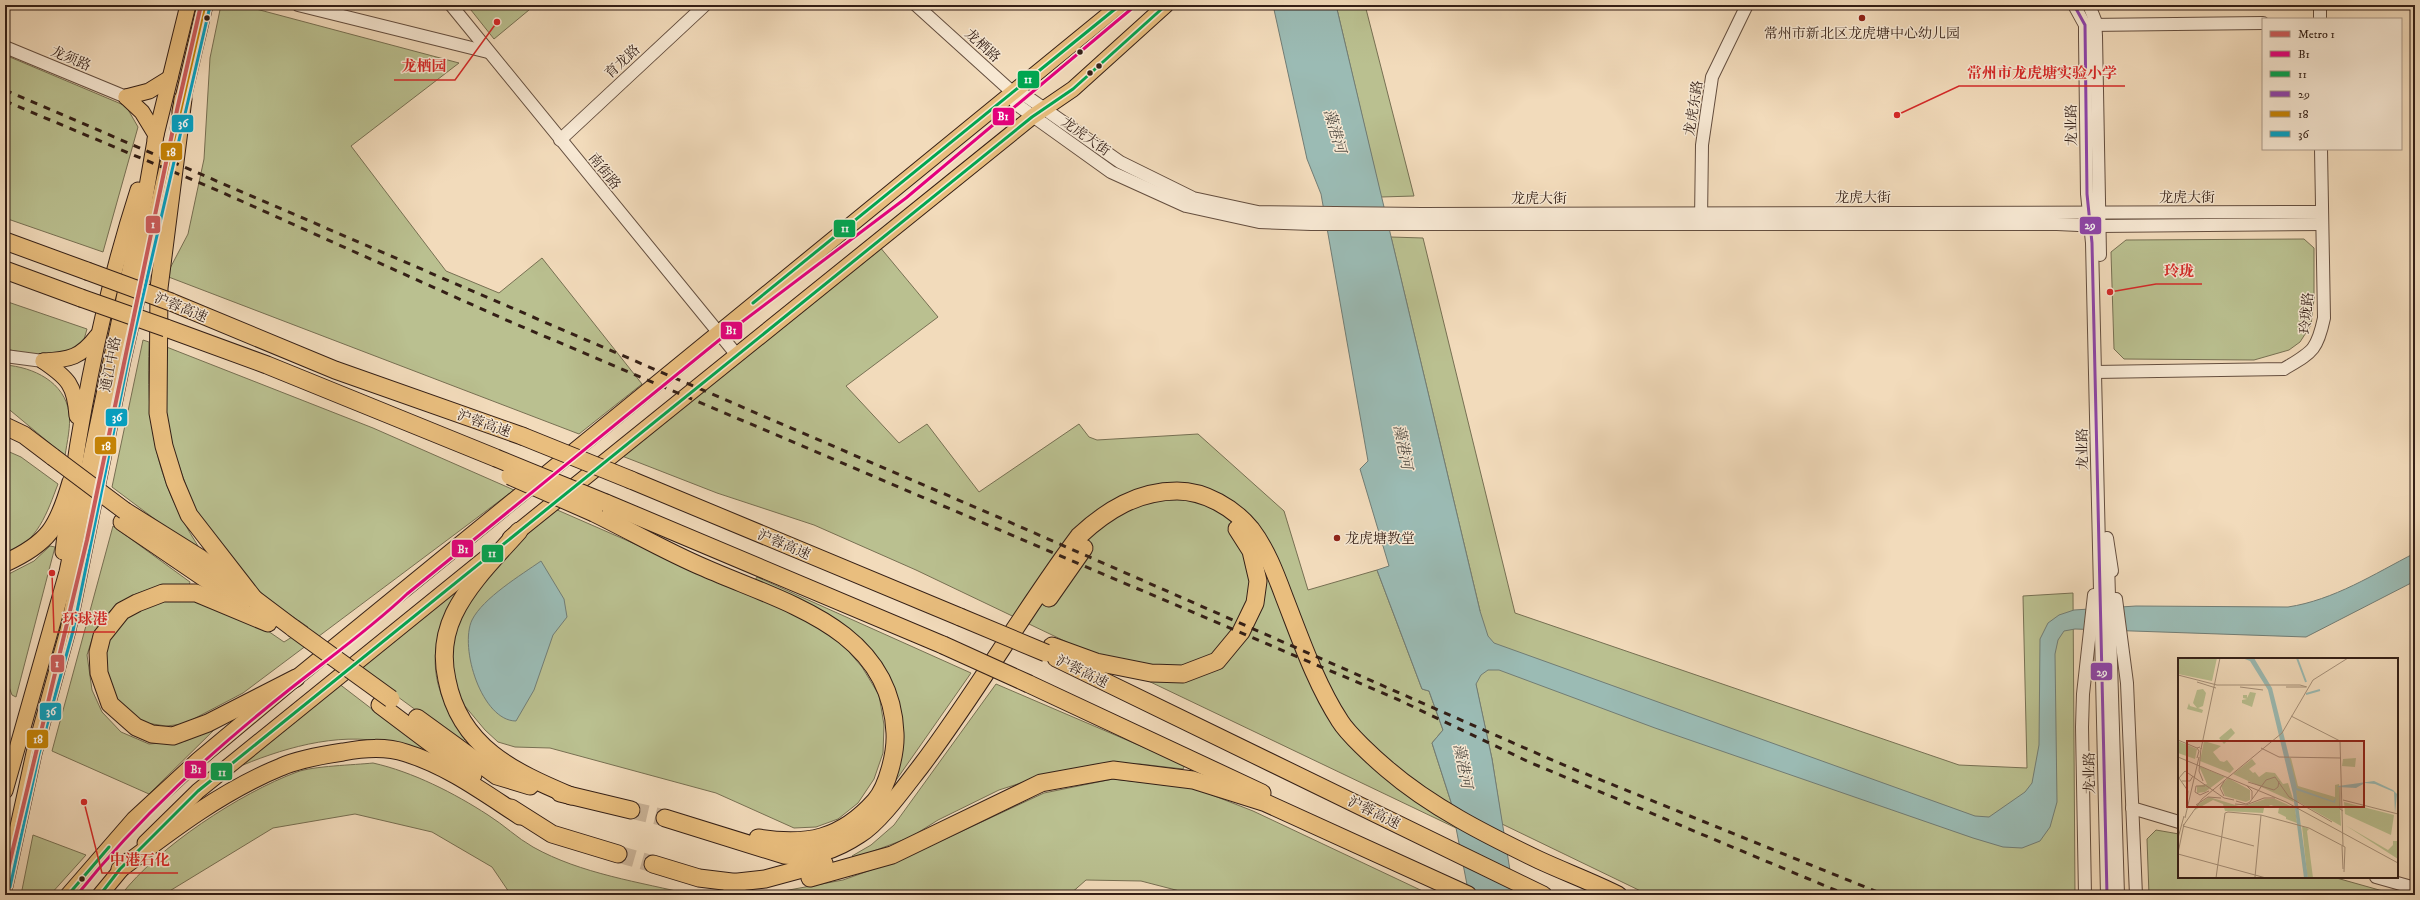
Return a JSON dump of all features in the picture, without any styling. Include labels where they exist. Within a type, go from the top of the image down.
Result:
[{"type":"highway","points":[[183,100],[158,288],[158,413],[164,446],[175,482],[189,515],[255,600]]},
{"type":"highway","name":"沪蓉高速","points":[[5,241],[171,302],[335,370],[522,436],[632,480],[738,525],[964,614],[1049,650],[1543,895]]},
{"type":"highway","name":"沪蓉高速","points":[[5,270],[267,365],[600,508]]},
{"type":"highway","points":[[5,418],[51,463]]},
{"type":"highway","points":[[5,426],[24,435]]},
{"type":"highway","points":[[5,438],[51,463],[268,623]]},
{"type":"highway","points":[[5,563],[29,552],[54,530],[63,510],[71,482]]},
{"type":"highway","points":[[665,818],[784,856],[802,857],[823,853],[862,834],[898,797],[934,748],[1079,536],[1097,519],[1126,502],[1154,492],[1168,491],[1200,494],[1219,503],[1250,528],[1270,563],[1311,666],[1340,722],[1386,769],[1443,810],[1539,860],[1618,895]]},
{"type":"highway","points":[[729,882],[765,879],[825,863],[850,852],[886,825],[941,752],[1089,540],[1110,522],[1127,511],[1147,504],[1167,500],[1190,502],[1208,508],[1226,519],[1240,532],[1251,551],[1258,581],[1255,603],[1241,632],[1216,660],[1183,674],[1151,673],[1096,662],[1049,650]]},
{"type":"highway","points":[[600,508],[943,645],[1029,684],[1444,882],[1468,895]]},
{"type":"highway","points":[[600,508],[704,568],[772,595],[834,628],[866,654],[887,688],[895,724],[896,746],[891,764],[877,798],[844,829],[821,838],[781,842],[700,828]]},
{"type":"highway","points":[[124,517],[200,558],[255,600],[289,632],[386,702],[497,776],[631,810]]},
{"type":"highway","points":[[519,531],[481,574],[454,615],[445,647],[446,674],[454,707],[472,735],[496,758],[527,777],[571,796]]},
{"type":"highway","points":[[289,632],[196,593],[163,593],[137,603],[122,611],[102,636],[98,652],[99,672],[110,704],[136,727],[152,734],[173,736],[208,723],[296,678]]},
{"type":"highway","points":[[386,702],[520,816]]},
{"type":"highway","points":[[120,869],[172,829],[222,798],[282,766],[334,753],[372,747],[404,752],[430,762],[460,777],[520,816],[552,834],[618,854]]},
{"type":"highway","points":[[653,864],[699,878],[729,882],[764,884],[804,880],[892,855],[1041,783],[1113,770],[1193,780],[1266,803],[1475,895]]},
{"type":"main road","name":"通江中路","points":[[5,791],[49,633],[68,572],[145,198],[156,134],[188,5]]},
{"type":"main road","name":"通江中路","points":[[5,886],[34,753],[68,630],[123,360],[205,5]]},
{"type":"main road","points":[[68,895],[134,819],[198,760],[717,333],[989,112],[1011,91],[1120,5]]},
{"type":"main road","points":[[100,895],[120,869],[198,791],[736,354],[1038,113],[1073,89],[1166,5]]},
{"type":"main road","points":[[126,98],[149,91],[170,78]]},
{"type":"main road","points":[[49,633],[61,565],[78,433],[99,334],[125,231],[156,134],[142,112],[126,98]]},
{"type":"main road","points":[[43,361],[74,357],[86,350],[99,334]]},
{"type":"main road","points":[[43,361],[63,375],[72,386],[76,403],[78,433]]},
{"type":"street","points":[[298,5],[488,52]]},
{"type":"street","name":"南街路","points":[[451,5],[717,333],[736,354]]},
{"type":"street","name":"育龙路","points":[[560,140],[705,5]]},
{"type":"street","name":"龙虎东路","points":[[1701,218],[1702,145],[1712,77],[1746,5]]},
{"type":"street","name":"龙业路","points":[[2074,5],[2090,25]]},
{"type":"street","name":"龙业路","points":[[2089,5],[2105,602],[2107,895]]},
{"type":"street","points":[[2320,5],[2320,18]]},
{"type":"street","name":"龙栖路","points":[[922,7],[1011,91]]},
{"type":"street","points":[[2090,25],[2262,23]]},
{"type":"street","name":"龙须路","points":[[5,47],[126,98]]},
{"type":"street","name":"龙虎大街","points":[[1011,91],[1016,104],[1038,113],[1111,172],[1186,206],[1259,222],[1310,218],[1701,218],[2094,212],[2322,218]]},
{"type":"street","name":"玲珑路","points":[[2099,372],[2284,368],[2305,356],[2319,341],[2324,318],[2322,150]]},
{"type":"street","name":"龙虎大街","points":[[1701,218],[2095,226],[2322,218]]},
{"type":"street","points":[[5,356],[43,361]]},
{"type":"street","points":[[2085,895],[2082,727],[2105,639],[2105,602]]},
{"type":"street","points":[[2105,639],[2127,682],[2136,895]]},
{"type":"street","name":"龙业路","points":[[2105,639],[2118,895]]},
{"type":"street","points":[[2132,808],[2178,822]]},
{"type":"street","points":[[2380,878],[2415,888]]},
{"type":"green space","points":[[221,5],[241,5],[459,63],[351,146],[446,271],[499,293],[542,258],[642,384],[579,434],[166,276],[188,234],[204,159],[210,58]]},
{"type":"green space","points":[[467,5],[535,5],[494,39]]},
{"type":"green space","points":[[1336,5],[1365,5],[1414,196],[1381,197]]},
{"type":"green space","points":[[5,55],[126,106],[138,127],[103,252],[5,218]]},
{"type":"green space","points":[[1391,237],[1423,238],[1515,613],[1959,765],[2027,768],[2023,596],[2073,593],[2075,895],[1649,895],[1502,824],[1492,759],[1461,616],[1480,611]]},
{"type":"green space","points":[[2304,239],[2314,248],[2314,299],[2311,325],[2300,342],[2289,350],[2254,360],[2124,359],[2114,349],[2111,252],[2126,240]]},
{"type":"green space","points":[[879,246],[938,317],[846,386],[899,443],[927,424],[979,492],[1079,424],[1089,437],[1097,440],[1198,434],[1284,511],[1308,590],[1377,570],[1422,689],[1429,691],[1443,730],[1432,743],[1451,802],[1456,828],[916,570],[814,525],[717,493],[622,456]]},
{"type":"green space","points":[[5,301],[87,329],[81,350],[35,355],[5,349]]},
{"type":"green space","points":[[143,340],[149,342],[149,398],[156,448],[162,472],[183,521],[198,546],[196,550],[112,487]]},
{"type":"green space","points":[[164,346],[373,428],[514,490],[243,693],[184,724],[166,726],[146,723],[129,714],[114,701],[105,662],[107,647],[113,629],[128,615],[149,605],[170,600],[195,600],[265,629],[284,642],[308,627],[261,595],[194,509],[173,448],[165,407]]},
{"type":"green space","points":[[5,365],[26,369],[46,378],[61,393],[66,402],[70,423],[65,456],[5,406]]},
{"type":"green space","points":[[5,450],[21,457],[58,484],[40,526],[33,535],[16,548],[5,552]]},
{"type":"green space","points":[[555,509],[770,603],[817,626],[843,645],[862,667],[879,695],[884,725],[883,753],[874,779],[858,803],[838,819],[816,827],[794,828],[716,793],[550,748],[515,747],[498,742],[485,730],[459,699],[450,670],[455,622],[506,554]]},
{"type":"green space","points":[[113,526],[190,582],[189,586],[162,585],[133,595],[110,611],[94,633],[87,655],[92,690],[102,712],[121,732],[149,744],[185,741],[215,729],[149,794],[52,751]]},
{"type":"green space","points":[[50,546],[55,547],[16,697],[12,695],[5,676],[5,576],[34,561]]},
{"type":"green space","points":[[757,577],[971,673],[892,786],[900,754],[883,670],[755,580]]},
{"type":"green space","points":[[460,584],[463,586],[447,613],[441,627],[435,655],[438,685],[444,701],[466,738],[461,743],[357,667]]},
{"type":"green space","points":[[338,683],[428,752],[425,756],[396,745],[358,739],[318,742],[299,746],[243,765],[241,762]]},
{"type":"green space","points":[[996,684],[1185,765],[1183,769],[1140,764],[1100,765],[1049,774],[999,790],[938,820],[911,837],[855,858],[852,856],[871,845],[894,825]]},
{"type":"green space","points":[[373,763],[403,772],[447,791],[488,815],[533,847],[551,856],[591,871],[693,895],[511,895],[492,867],[432,832],[355,814],[273,828],[163,895],[121,895],[156,858],[202,823],[251,793],[275,781],[304,770]]},
{"type":"green space","points":[[1113,779],[1194,788],[1253,811],[1431,895],[1195,895],[1141,881],[1086,880],[1069,895],[762,895],[843,880],[902,859],[1044,793]]},
{"type":"green space","points":[[2156,830],[2178,834],[2178,878],[2337,878],[2397,895],[2149,895],[2147,839]]},
{"type":"green space","points":[[33,835],[86,855],[50,895],[21,895]]},
{"type":"water","name":"藻港河","points":[[1273,5],[1336,5],[1480,611],[1488,636],[1494,643],[1975,816],[1989,817],[2025,792],[2032,783],[2039,745],[2040,639],[2048,623],[2059,615],[2074,610],[2136,606],[2288,607],[2305,604],[2338,592],[2415,553],[2415,581],[2306,637],[2075,629],[2064,631],[2058,640],[2055,654],[2057,802],[2050,827],[2040,841],[2022,848],[2003,847],[1973,838],[1655,728],[1499,670],[1488,670],[1481,675],[1476,684],[1492,759],[1514,895],[1469,895],[1451,802],[1432,743],[1443,730],[1429,691],[1422,689],[1377,570],[1389,566],[1360,469],[1368,461],[1321,194],[1307,159]]},
{"type":"water","points":[[541,561],[564,599],[567,617],[553,635],[534,690],[516,721],[504,718],[493,709],[476,681],[471,664],[469,632],[472,620],[477,612],[493,595]]},
{"type":"tunnel","points":[[631,810],[665,818]]},
{"type":"tunnel","points":[[618,854],[653,864]]},
{"type":"railway","points":[[5,90],[998,517],[1559,763],[1885,895]]},
{"type":"railway","points":[[5,101],[219,191],[504,319],[1399,700],[1529,762],[1847,895]]},
{"type":"metro line","name":"1","points":[[5,882],[87,540],[177,110],[201,5]]},
{"type":"transit line","name":"18","points":[[5,886],[34,753],[68,630],[123,360],[205,5]]},
{"type":"transit line","name":"11","points":[[753,303],[1120,5]]},
{"type":"transit line","name":"B1","points":[[77,895],[125,839],[151,812],[205,761],[261,712],[364,631],[407,594],[734,328],[906,198],[1136,5]]},
{"type":"transit line","name":"11","points":[[100,895],[120,869],[198,791],[1032,117],[1073,89],[1166,5]]},
{"type":"transit line","name":"29","points":[[2074,5],[2085,25],[2087,194],[2092,243],[2107,895]]},
{"type":"transit line","name":"36","points":[[10,887],[39,754],[73,631],[128,361],[210,6]]},
{"type":"transit line","name":"11","points":[[68,895],[109,847]]},
{"type":"place","name":"常州市新北区龙虎塘中心幼儿园","points":[[1862,18]]},
{"type":"place","name":"龙栖园","points":[[497,22]]},
{"type":"place","name":"常州市龙虎塘实验小学","points":[[1897,115]]},
{"type":"place","name":"玲珑","points":[[2110,292]]},
{"type":"place","name":"龙虎塘教堂","points":[[1337,538]]},
{"type":"place","name":"环球港","points":[[52,573]]},
{"type":"place","name":"中港石化","points":[[84,802]]}]
